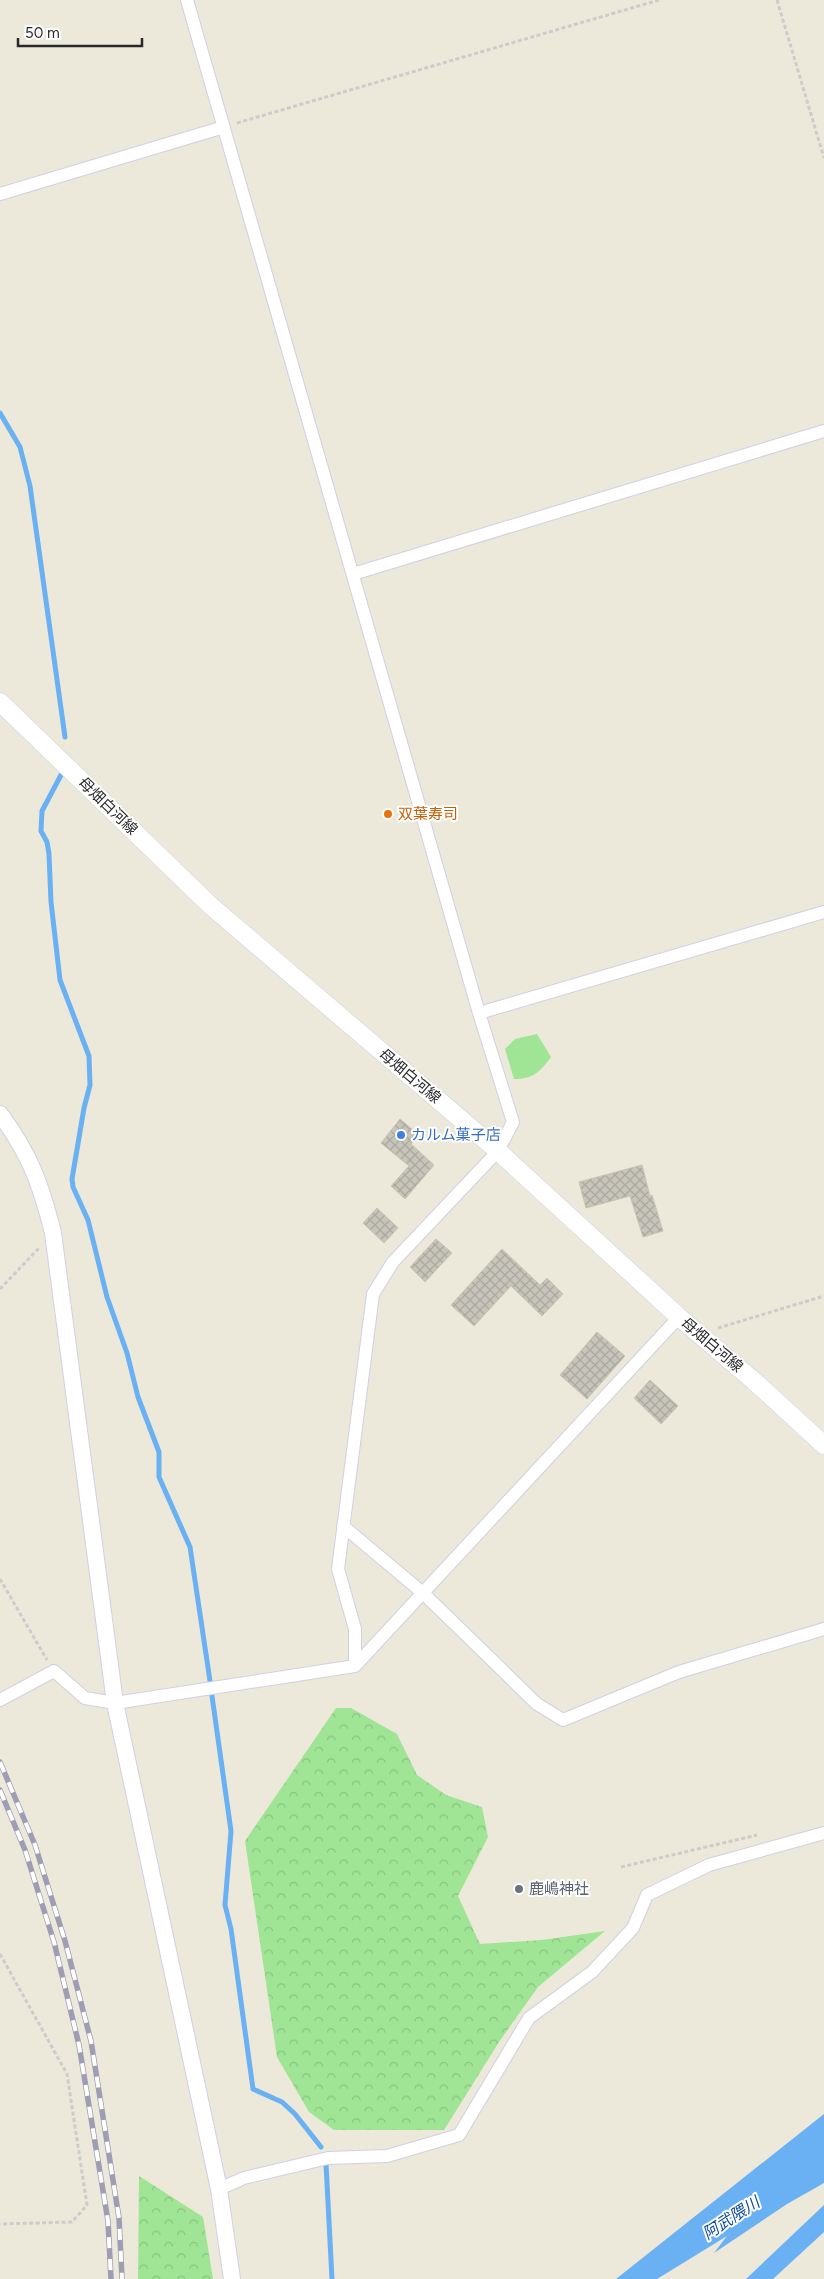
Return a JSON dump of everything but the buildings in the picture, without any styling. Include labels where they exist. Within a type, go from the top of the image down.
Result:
[{"type":"main road","name":"母畑白河線","points":[[0,702],[211,906],[498,1151],[679,1317],[824,1445]]},
{"type":"street","points":[[187,0],[479,1013],[513,1122],[498,1151],[393,1262],[373,1294],[338,1570],[354,1629],[355,1666]]},
{"type":"street","points":[[0,194],[224,126]]},
{"type":"street","points":[[353,574],[824,431]]},
{"type":"street","points":[[479,1013],[824,912]]},
{"type":"street","points":[[0,1114],[19,1139],[42,1188],[53,1233],[115,1704],[219,2190],[232,2279]]},
{"type":"street","points":[[0,1700],[54,1671],[85,1698],[115,1704],[355,1666],[679,1317]]},
{"type":"street","points":[[343,1526],[423,1593],[537,1704],[563,1720],[679,1672],[824,1629]]},
{"type":"street","points":[[219,2190],[244,2178],[328,2158],[387,2156],[459,2136],[529,2018],[592,1972],[633,1928],[647,1895],[709,1865],[824,1833]]},
{"type":"path","points":[[224,126],[659,0]]},
{"type":"path","points":[[777,0],[824,158]]},
{"type":"path","points":[[0,1289],[53,1233]]},
{"type":"path","points":[[701,1335],[724,1325],[824,1296]]},
{"type":"path","points":[[0,1579],[54,1671]]},
{"type":"path","points":[[621,1867],[759,1834]]},
{"type":"path","points":[[0,1954],[67,2074],[87,2205],[72,2222],[0,2224]]},
{"type":"green space","points":[[537,1034],[551,1057],[536,1074],[526,1078],[514,1079],[505,1049],[515,1039]]},
{"type":"green space","points":[[336,1708],[351,1708],[397,1734],[417,1775],[446,1795],[482,1807],[488,1837],[458,1896],[480,1944],[542,1940],[605,1931],[538,1987],[499,2042],[444,2130],[334,2130],[309,2112],[277,2057],[245,1841]]},
{"type":"green space","points":[[139,2176],[203,2217],[213,2279],[138,2279]]},
{"type":"water","name":"阿武隈川","points":[[824,2114],[824,2183],[787,2204],[714,2253],[727,2236],[657,2279],[616,2279]]},
{"type":"water","points":[[824,2205],[824,2232],[773,2279],[746,2279]]},
{"type":"waterway","points":[[0,413],[20,447],[30,486],[65,737]]},
{"type":"waterway","points":[[61,775],[42,811],[41,831],[47,842],[49,854],[51,902],[60,980],[89,1056],[90,1085],[84,1108],[72,1179],[73,1187],[88,1220],[107,1297],[127,1353],[138,1397],[159,1452],[159,1477],[190,1547],[210,1681]]},
{"type":"waterway","points":[[212,1696],[231,1831],[225,1905],[231,1929],[253,2089],[282,2102],[295,2114],[321,2147]]},
{"type":"waterway","points":[[326,2164],[332,2279]]},
{"type":"railway","points":[[0,1762],[35,1845],[65,1941],[91,2041],[119,2218],[122,2279]]},
{"type":"railway","points":[[0,1790],[25,1850],[54,1942],[79,2045],[108,2221],[111,2279]]},
{"type":"place","name":"双葉寿司","points":[[388,814]]},
{"type":"place","name":"カルム菓子店","points":[[401,1135]]},
{"type":"place","name":"鹿嶋神社","points":[[519,1889]]}]
